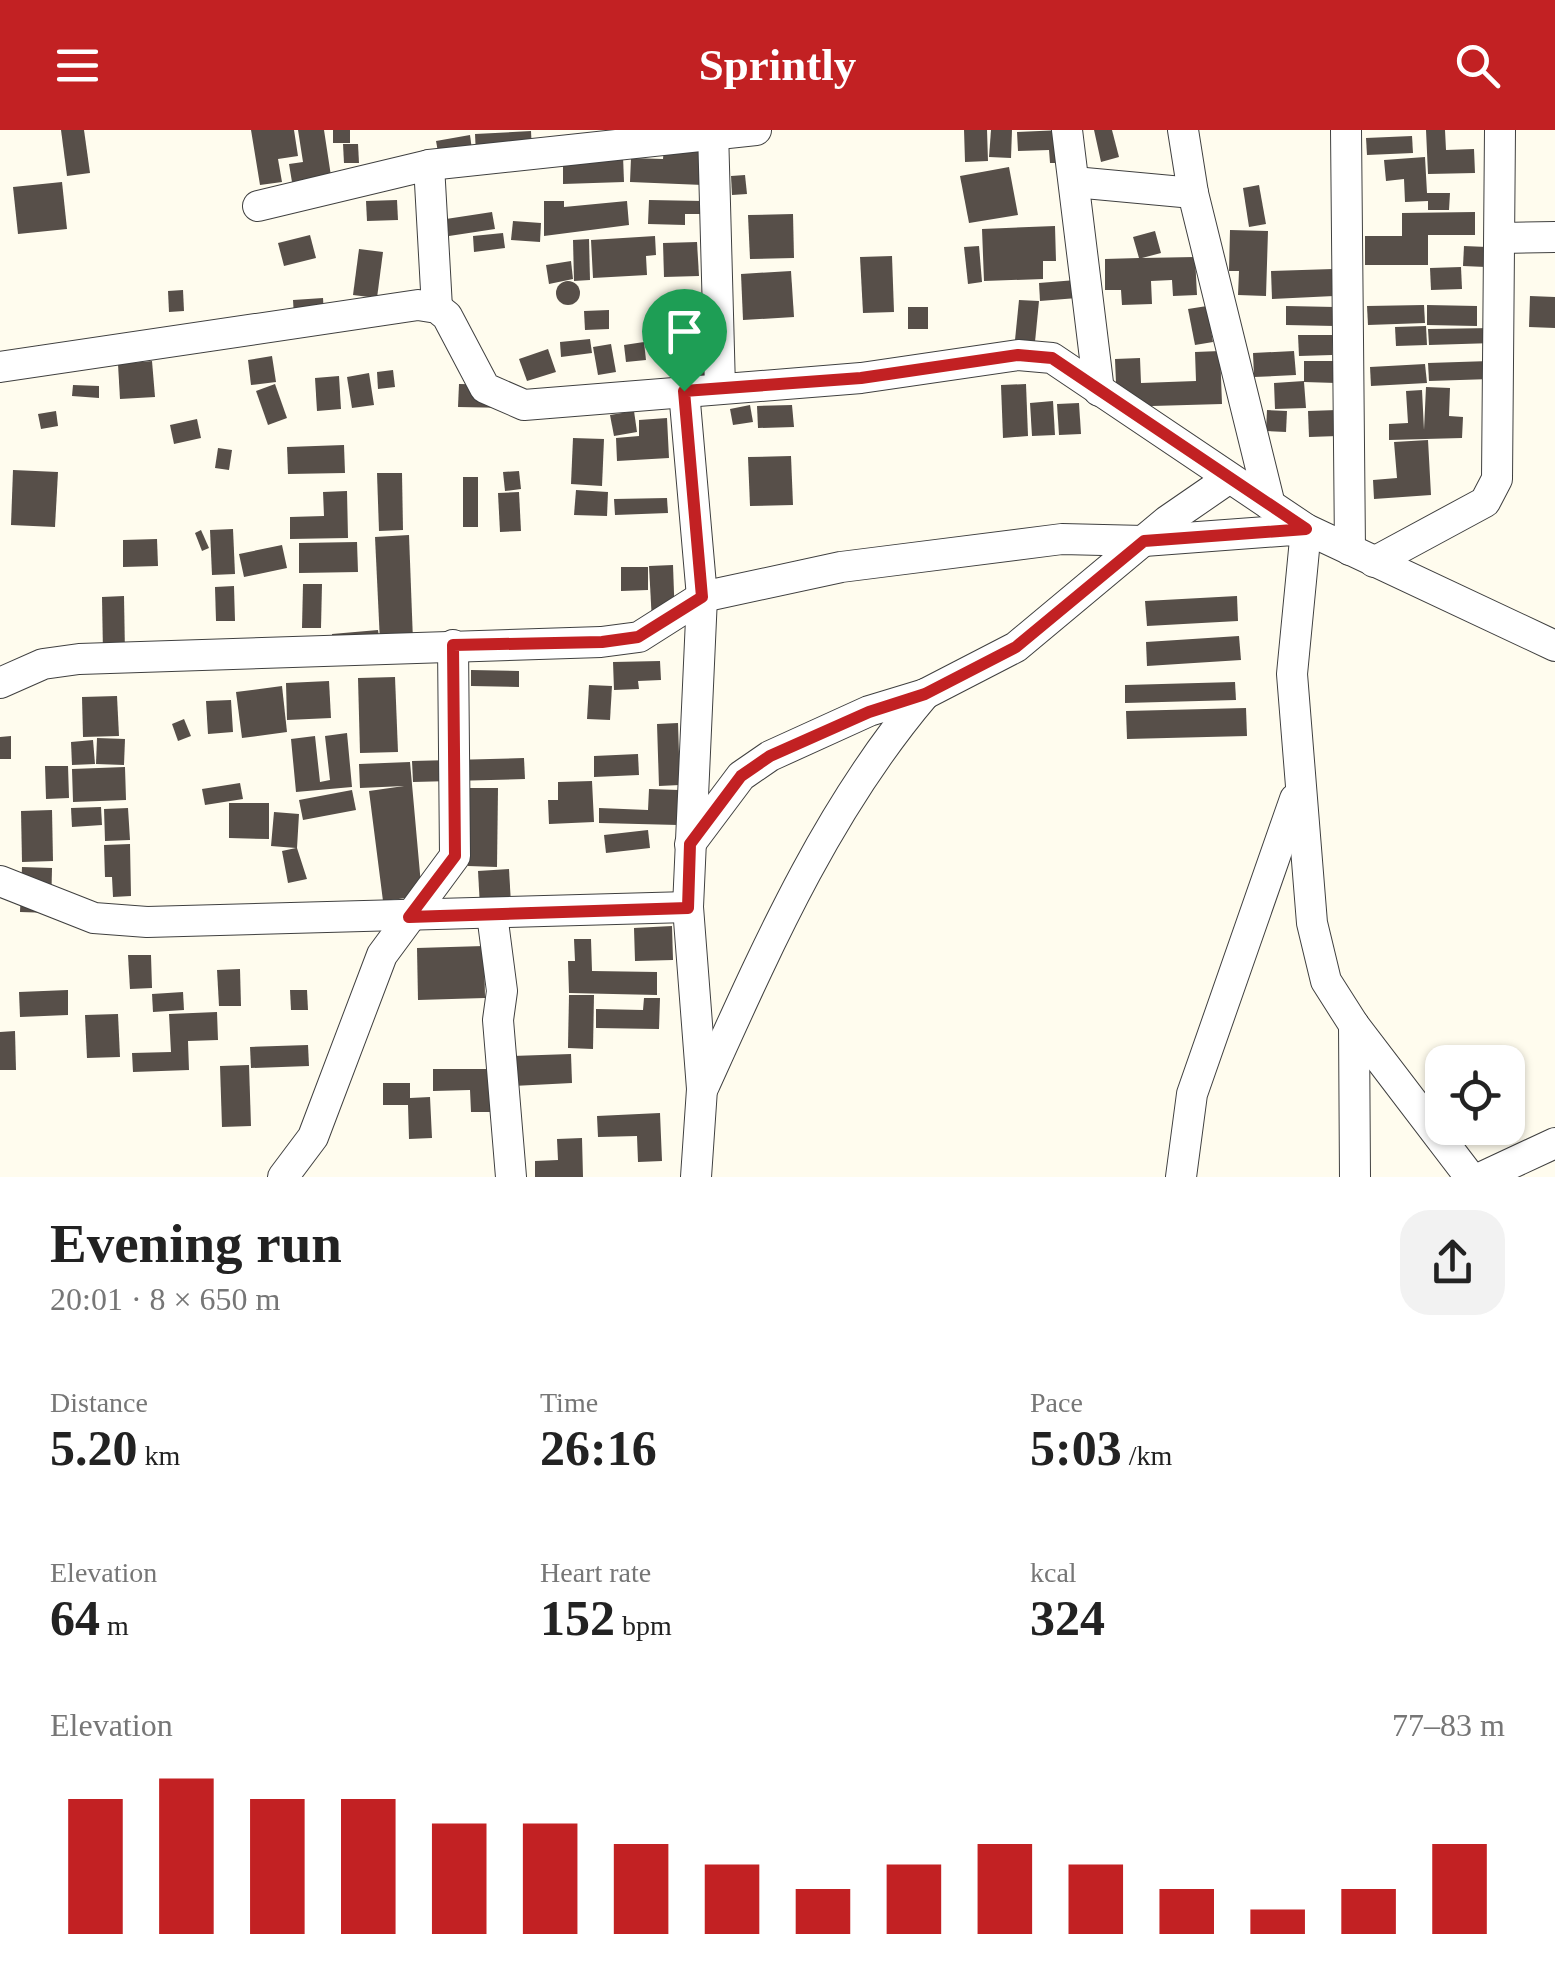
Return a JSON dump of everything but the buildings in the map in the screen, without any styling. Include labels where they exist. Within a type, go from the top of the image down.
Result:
[{"type":"street","points":[[258,206],[429,165],[756,130]]},
{"type":"street","points":[[1068,130],[1099,391]]},
{"type":"street","points":[[1183,130],[1193,192],[1270,505]]},
{"type":"street","points":[[1346,130],[1362,556]]},
{"type":"street","points":[[1362,556],[1485,502],[1496,479],[1500,130]]},
{"type":"street","points":[[714,134],[720,388]]},
{"type":"street","points":[[429,165],[437,308]]},
{"type":"street","points":[[1074,182],[1193,192]]},
{"type":"street","points":[[1501,238],[1555,237]]},
{"type":"street","points":[[0,366],[418,305],[437,308],[447,316],[485,388],[524,405],[861,378],[1018,355],[1052,358],[1306,529],[1555,646]]},
{"type":"street","points":[[684,391],[702,597],[688,908],[702,1088],[696,1177]]},
{"type":"street","points":[[690,844],[741,776],[770,756],[869,712],[925,694],[1016,647],[1144,541],[1228,479]]},
{"type":"street","points":[[0,683],[43,664],[79,660],[602,642],[638,637],[702,597],[841,567],[1062,539],[1144,541],[1306,529]]},
{"type":"street","points":[[1306,529],[1292,674],[1312,923],[1326,980],[1354,1025],[1470,1177]]},
{"type":"street","points":[[282,1177],[313,1137],[382,955],[455,856],[453,645]]},
{"type":"street","points":[[702,1088],[774,933],[849,794],[925,694]]},
{"type":"street","points":[[1181,1177],[1192,1094],[1299,786]]},
{"type":"street","points":[[0,882],[94,918],[409,917],[688,908]]},
{"type":"street","points":[[492,914],[502,991],[498,1020],[511,1177]]},
{"type":"street","points":[[1354,1025],[1355,1177]]},
{"type":"street","points":[[1482,1177],[1555,1143]]},
{"type":"route","points":[[1018,355],[1052,358],[1306,529],[1144,541],[1016,647],[925,694],[869,712],[770,756],[741,776],[690,844],[688,908],[409,917],[436,887],[455,856],[453,645],[602,642],[638,637],[702,597],[684,391],[861,378],[1018,355]]}]
